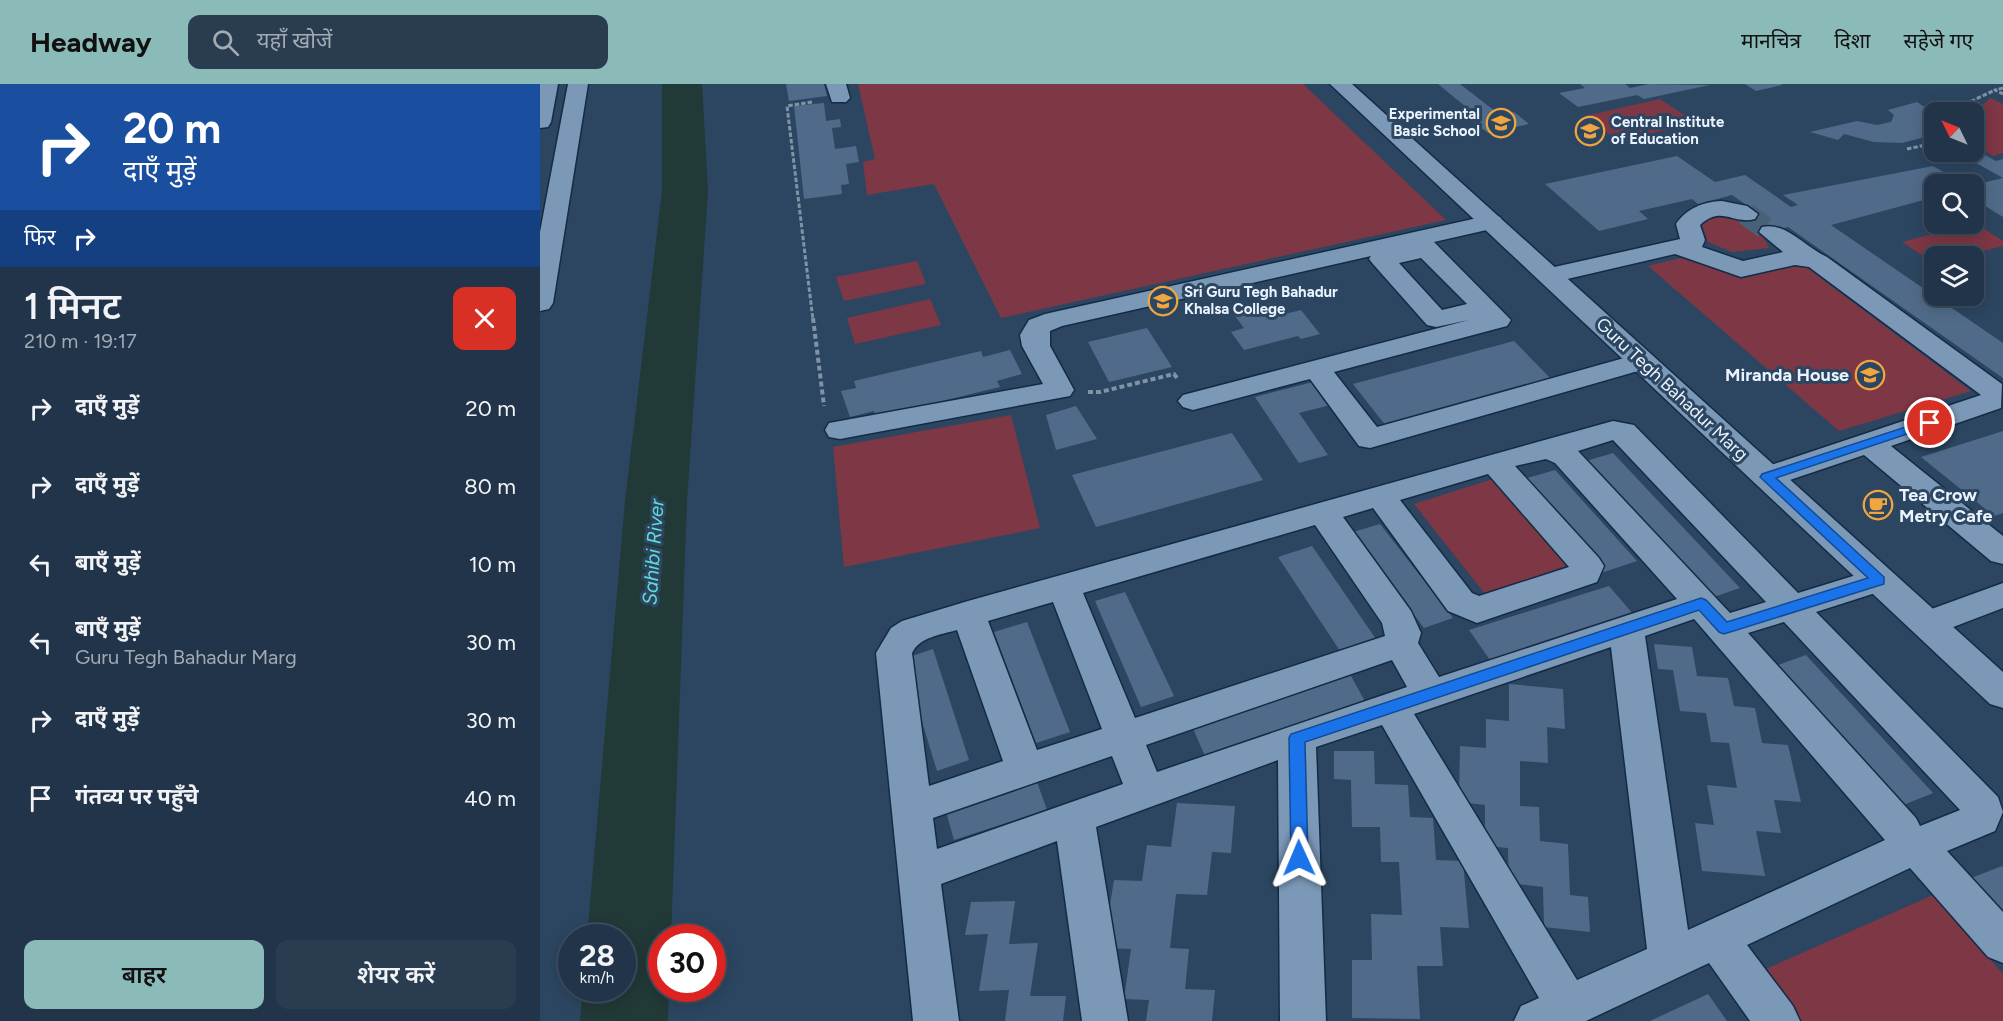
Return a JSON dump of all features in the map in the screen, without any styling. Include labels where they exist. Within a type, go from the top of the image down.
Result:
[{"type":"street","points":[[540,122],[548,84]]},
{"type":"street","points":[[540,303],[578,84]]},
{"type":"street","name":"Guru Tegh Bahadur Marg","points":[[1340,84],[2003,694]]},
{"type":"street","points":[[1688,250],[1693,240],[1688,224],[1696,214],[1727,207],[1746,214]]},
{"type":"street","points":[[1485,307],[1436,319],[1382,259],[1491,222]]},
{"type":"street","points":[[1767,477],[1991,402],[1996,396],[1992,390],[1818,262],[1806,257],[1771,232]]},
{"type":"street","points":[[1193,401],[1498,320],[1423,244]]},
{"type":"street","points":[[840,430],[1060,390],[1036,346],[1034,335],[1039,327],[1054,320],[1423,244]]},
{"type":"street","points":[[1550,276],[1677,246],[1741,269],[1806,257]]},
{"type":"street","points":[[1316,368],[1370,439],[1642,361]]},
{"type":"street","points":[[936,1021],[894,653],[903,637],[914,630],[1494,462],[1550,449],[1613,430],[1623,432],[1994,818]]},
{"type":"street","points":[[1868,443],[2003,553]]},
{"type":"street","points":[[1550,449],[1566,456],[1713,616],[1902,830],[1909,849],[2003,943]]},
{"type":"street","points":[[1380,495],[1460,602],[1468,608],[1477,610],[1585,574],[1587,566],[1494,462]]},
{"type":"street","points":[[1323,512],[1399,620],[1403,633],[1400,644],[1430,694]]},
{"type":"street","points":[[918,874],[1297,738],[1626,628],[1792,608],[1879,580]]},
{"type":"street","points":[[1064,587],[1146,792]]},
{"type":"street","points":[[1927,624],[2003,595]]},
{"type":"street","points":[[968,615],[1025,769]]},
{"type":"street","points":[[1626,628],[1670,960]]},
{"type":"street","points":[[912,808],[1400,644]]},
{"type":"street","points":[[1391,707],[1553,1014],[1909,849],[1981,819],[1994,818]]},
{"type":"street","points":[[1297,738],[1303,1021]]},
{"type":"street","points":[[1074,818],[1106,1021]]},
{"type":"street","points":[[1716,938],[1777,1021]]},
{"type":"path","points":[[1970,102],[2003,88]]},
{"type":"path","points":[[1995,90],[2003,94]]},
{"type":"path","points":[[838,91],[787,106],[827,424],[840,430]]},
{"type":"path","points":[[1907,149],[1924,145]]},
{"type":"path","points":[[1060,390],[1100,393],[1174,374],[1193,401]]},
{"type":"shaded area","points":[[858,84],[1303,84],[1446,220],[1001,318],[934,184],[867,195],[863,162],[875,159]]},
{"type":"shaded area","points":[[1991,98],[2003,104],[2003,153],[1993,156],[1984,150],[1984,103]]},
{"type":"shaded area","points":[[1660,99],[1696,123],[1619,141],[1585,116]]},
{"type":"shaded area","points":[[1714,213],[1730,217],[1754,229],[1769,248],[1732,252],[1708,242],[1701,221]]},
{"type":"shaded area","points":[[1984,229],[2003,241],[2003,246],[1984,251],[1984,246],[1924,246],[1924,257],[1902,242],[1933,234],[1984,234]]},
{"type":"shaded area","points":[[1681,258],[1744,278],[1802,264],[1971,391],[1839,431],[1648,266]]},
{"type":"shaded area","points":[[917,261],[926,284],[844,301],[836,277]]},
{"type":"shaded area","points":[[930,299],[941,325],[855,344],[847,318]]},
{"type":"shaded area","points":[[1011,415],[1040,528],[844,567],[833,447]]},
{"type":"shaded area","points":[[1496,478],[1572,564],[1485,594],[1414,504]]},
{"type":"shaded area","points":[[1933,895],[2003,974],[2003,1021],[1795,1021],[1759,972]]},
{"type":"building","points":[[786,84],[824,84],[827,96],[789,101]]},
{"type":"building","points":[[1438,84],[1460,84],[1500,115],[1514,112],[1529,124],[1488,133],[1474,122],[1482,120]]},
{"type":"building","points":[[1580,84],[1625,84],[1630,88],[1649,84],[1710,85],[1644,99],[1637,95],[1578,107],[1559,93],[1585,88]]},
{"type":"building","points":[[1745,84],[1782,84],[1782,85],[1756,91]]},
{"type":"building","points":[[1917,102],[1924,107],[1924,137],[1902,143],[1874,142],[1844,134],[1838,140],[1810,132],[1857,121],[1877,125],[1891,122],[1894,115],[1888,110]]},
{"type":"building","points":[[824,103],[826,121],[840,119],[841,127],[832,128],[835,149],[856,146],[859,162],[846,164],[849,184],[841,185],[842,194],[804,199],[794,106]]},
{"type":"building","points":[[1984,155],[1996,161],[2003,159],[2003,178],[1974,162],[1984,162]]},
{"type":"building","points":[[1677,156],[1715,182],[1745,175],[1791,207],[1798,205],[1783,195],[1933,166],[1947,174],[1924,174],[1924,200],[1831,225],[1924,289],[1924,306],[1949,306],[2003,343],[2003,378],[1788,227],[1760,234],[1735,217],[1755,211],[1732,195],[1698,204],[1692,199],[1639,211],[1648,219],[1599,231],[1545,184]]},
{"type":"building","points":[[2003,178],[2003,217],[1984,205],[1984,183]]},
{"type":"building","points":[[1271,303],[1281,315],[1301,310],[1320,334],[1301,339],[1298,336],[1244,350],[1231,332],[1244,328],[1232,312]]},
{"type":"building","points":[[1147,328],[1172,367],[1109,382],[1088,342]]},
{"type":"building","points":[[1514,341],[1552,380],[1386,426],[1353,384]]},
{"type":"building","points":[[1010,350],[1022,374],[997,381],[1000,387],[876,417],[874,411],[850,417],[841,391],[856,388],[854,381],[981,351],[983,357]]},
{"type":"building","points":[[1313,382],[1330,405],[1299,413],[1328,455],[1299,463],[1255,397]]},
{"type":"building","points":[[1076,406],[1097,439],[1056,450],[1046,415]]},
{"type":"building","points":[[2003,431],[2003,513],[1994,516],[1921,457]]},
{"type":"building","points":[[1232,433],[1263,480],[1096,527],[1072,475]]},
{"type":"building","points":[[1613,453],[1740,588],[1711,598],[1586,461]]},
{"type":"building","points":[[1555,470],[1637,561],[1601,573],[1521,480]]},
{"type":"building","points":[[1380,524],[1453,618],[1424,628],[1353,532]]},
{"type":"building","points":[[1312,546],[1378,642],[1342,654],[1278,557]]},
{"type":"building","points":[[1609,586],[1633,614],[1490,660],[1469,630]]},
{"type":"building","points":[[1125,592],[1174,696],[1141,707],[1095,601]]},
{"type":"building","points":[[1027,622],[1070,732],[1036,743],[994,632]]},
{"type":"building","points":[[1654,644],[1692,647],[1697,676],[1728,678],[1734,706],[1755,708],[1762,743],[1788,745],[1801,802],[1774,800],[1781,833],[1756,831],[1765,876],[1702,871],[1695,823],[1714,825],[1707,785],[1737,788],[1729,743],[1711,742],[1706,713],[1680,711],[1673,670],[1658,669]]},
{"type":"building","points":[[933,649],[969,760],[937,771],[903,659]]},
{"type":"building","points":[[1806,655],[1933,793],[1896,808],[1770,668]]},
{"type":"building","points":[[1350,674],[1367,705],[1205,756],[1191,724]]},
{"type":"building","points":[[1509,684],[1563,689],[1565,729],[1547,727],[1548,763],[1520,761],[1520,806],[1539,807],[1540,841],[1568,844],[1570,895],[1588,897],[1590,932],[1544,927],[1543,887],[1509,883],[1508,848],[1485,846],[1485,805],[1459,802],[1460,746],[1486,748],[1486,719],[1509,721]]},
{"type":"building","points":[[1334,751],[1374,751],[1375,784],[1408,785],[1410,817],[1433,818],[1436,860],[1463,861],[1469,928],[1440,927],[1443,966],[1417,966],[1420,1019],[1352,1018],[1352,960],[1372,960],[1371,914],[1402,915],[1399,862],[1381,862],[1380,827],[1352,827],[1351,780],[1334,779]]},
{"type":"building","points":[[1036,779],[1047,810],[954,840],[945,808]]},
{"type":"building","points":[[1177,803],[1235,806],[1231,853],[1212,852],[1207,895],[1176,894],[1170,948],[1189,949],[1185,989],[1215,990],[1212,1021],[1146,1021],[1149,1000],[1124,999],[1131,949],[1103,948],[1114,880],[1142,881],[1147,845],[1171,847]]},
{"type":"building","points":[[2003,867],[2003,922],[1966,880]]},
{"type":"building","points":[[1015,901],[1009,944],[1038,943],[1030,996],[1066,996],[1063,1021],[1005,1021],[1009,990],[979,991],[988,934],[965,935],[971,902]]},
{"type":"building","points":[[1708,994],[1727,1021],[1650,1021]]},
{"type":"waterway","name":"Sahibi River","points":[[624,1021],[656,501],[685,191],[682,84]]},
{"type":"tunnel","points":[[1746,214],[1771,232]]},
{"type":"place","name":"Experimental Basic School","points":[[1501,123]]},
{"type":"place","name":"Central Institute of Education","points":[[1590,131]]},
{"type":"place","name":"Sri Guru Tegh Bahadur Khalsa College","points":[[1163,301]]},
{"type":"place","name":"Miranda House","points":[[1870,375]]},
{"type":"place","name":"Tea Crow Metry Cafe","points":[[1878,505]]},
{"type":"route","points":[[1299,858],[1297,738],[1701,603],[1724,628],[1879,580],[1767,477],[1930,423]]}]
